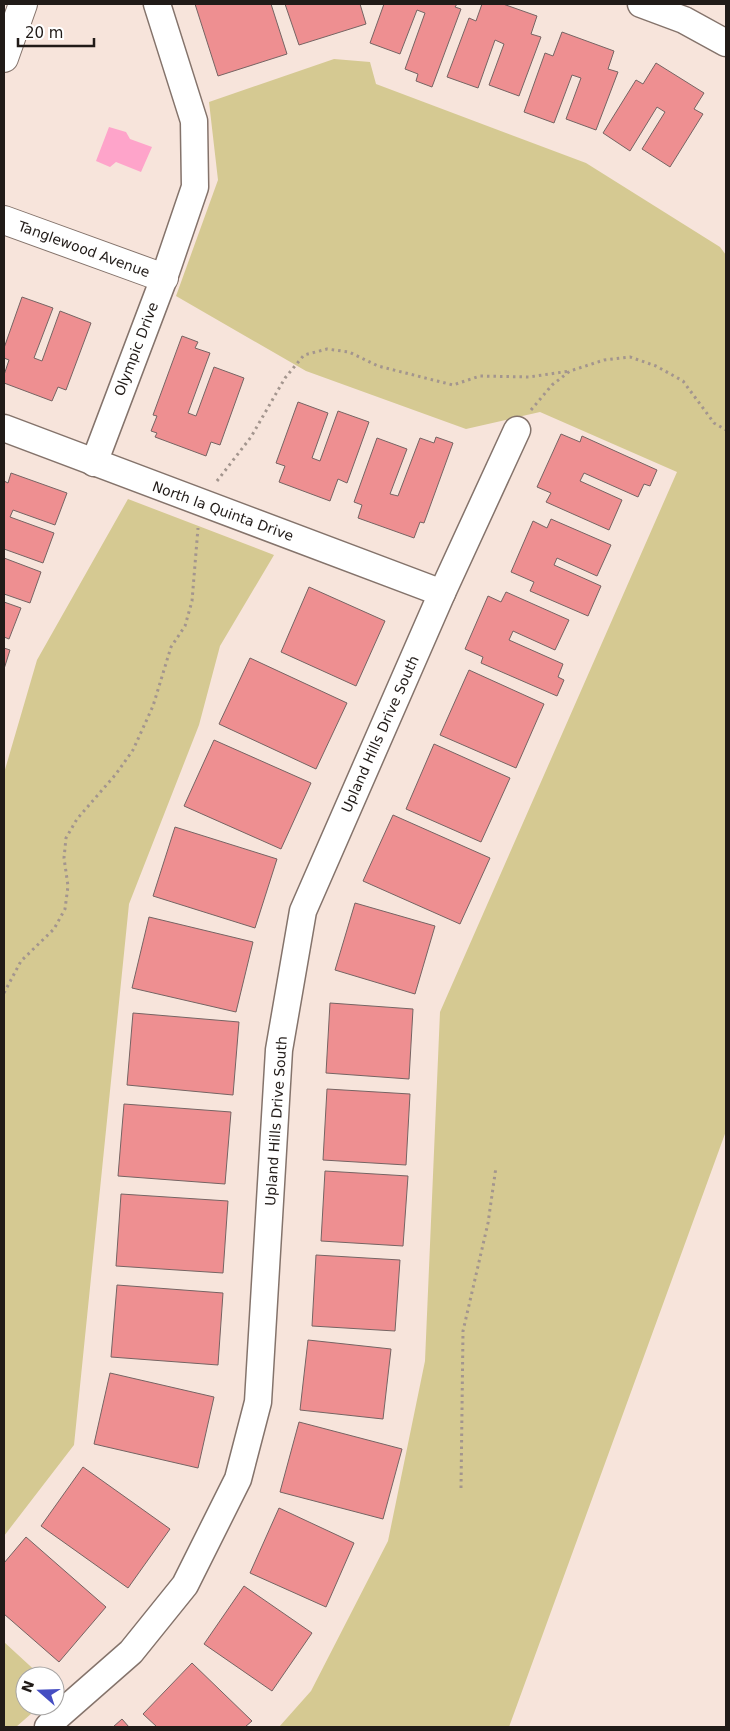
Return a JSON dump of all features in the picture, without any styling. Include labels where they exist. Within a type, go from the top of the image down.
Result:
[{"type":"street","points":[[4,58],[23,4]]},
{"type":"street","name":"Olympic Drive","points":[[94,463],[164,278],[195,187],[194,121],[157,4]]},
{"type":"street","points":[[641,4],[684,20],[726,43]]},
{"type":"street","name":"Tanglewood Avenue","points":[[4,220],[164,278]]},
{"type":"street","name":"Upland Hills Drive South","points":[[48,1727],[131,1652],[185,1585],[238,1479],[258,1402],[280,1050],[303,911],[442,593],[523,421]]},
{"type":"street","name":"North la Quinta Drive","points":[[4,428],[442,593]]},
{"type":"path","points":[[4,993],[21,961],[54,929],[65,909],[68,886],[64,858],[66,838],[78,819],[116,774],[132,750],[153,706],[171,648],[185,626],[192,601],[198,529],[206,504],[217,482],[251,437],[285,378],[304,355],[327,348],[349,352],[378,366],[453,384],[480,376],[530,377],[570,371],[604,360],[630,357],[656,366],[683,381],[714,423],[726,430]]},
{"type":"path","points":[[523,421],[552,385],[570,371]]},
{"type":"path","points":[[461,1488],[463,1331],[488,1223],[496,1167]]},
{"type":"shaded area","points":[[334,59],[370,62],[376,84],[586,163],[720,247],[726,255],[726,1131],[509,1727],[279,1727],[311,1691],[388,1541],[425,1361],[440,1012],[677,472],[540,412],[466,429],[306,371],[176,296],[218,180],[209,102]]},
{"type":"shaded area","points":[[109,127],[126,132],[130,139],[152,147],[141,172],[116,162],[110,167],[96,161]]},
{"type":"shaded area","points":[[128,499],[274,555],[220,646],[199,725],[129,904],[74,1445],[4,1536],[4,773],[37,660]]},
{"type":"shaded area","points":[[4,1642],[30,1666],[15,1666],[15,1716],[29,1716],[16,1727],[4,1727]]},
{"type":"building","points":[[195,4],[271,4],[287,54],[218,76]]},
{"type":"building","points":[[285,4],[360,4],[366,24],[299,45]]},
{"type":"building","points":[[384,4],[457,4],[455,7],[461,9],[432,87],[416,81],[418,74],[405,69],[425,13],[417,10],[400,54],[370,43]]},
{"type":"building","points":[[482,4],[503,4],[537,16],[531,34],[541,37],[519,96],[489,85],[504,44],[495,40],[478,88],[447,77],[469,18],[476,21]]},
{"type":"building","points":[[562,32],[614,51],[608,69],[618,72],[596,130],[566,119],[581,78],[572,75],[554,123],[524,112],[545,53],[553,56]]},
{"type":"building","points":[[656,63],[704,93],[694,109],[703,114],[670,167],[642,149],[665,112],[657,107],[630,151],[603,133],[636,80],[643,84]]},
{"type":"building","points":[[22,297],[53,308],[34,358],[42,361],[60,311],[91,323],[66,390],[58,387],[52,401],[4,383],[4,375],[9,360],[4,358],[4,348]]},
{"type":"building","points":[[182,336],[198,342],[195,348],[210,353],[188,413],[196,416],[214,367],[244,378],[220,445],[211,442],[206,456],[155,437],[157,433],[151,431],[157,416],[153,415]]},
{"type":"building","points":[[298,402],[328,413],[312,458],[320,461],[338,411],[369,422],[347,483],[338,479],[330,501],[279,482],[285,466],[276,463]]},
{"type":"building","points":[[561,434],[580,442],[582,436],[657,470],[650,486],[644,484],[638,497],[584,473],[580,481],[622,500],[609,530],[546,502],[551,493],[537,487]]},
{"type":"building","points":[[436,437],[453,443],[424,523],[420,522],[414,538],[358,518],[362,505],[354,502],[377,438],[407,449],[390,494],[398,496],[420,438],[434,443]]},
{"type":"building","points":[[11,473],[67,493],[55,525],[13,510],[10,517],[54,533],[43,563],[4,549],[4,481],[8,483]]},
{"type":"building","points":[[551,519],[611,545],[597,576],[557,558],[554,565],[601,586],[588,616],[530,591],[534,582],[511,572],[533,521],[547,528]]},
{"type":"building","points":[[4,558],[41,572],[30,603],[4,594]]},
{"type":"building","points":[[309,587],[385,621],[356,686],[281,652]]},
{"type":"building","points":[[506,592],[569,620],[555,650],[513,631],[509,640],[563,664],[558,677],[564,680],[557,696],[481,663],[483,657],[465,649],[488,596],[501,602]]},
{"type":"building","points":[[4,602],[21,608],[9,639],[4,637]]},
{"type":"building","points":[[4,648],[10,650],[4,669]]},
{"type":"building","points":[[250,658],[347,703],[316,769],[219,724]]},
{"type":"building","points":[[469,670],[544,704],[516,768],[440,735]]},
{"type":"building","points":[[214,740],[311,783],[281,849],[184,806]]},
{"type":"building","points":[[434,744],[510,778],[481,842],[406,809]]},
{"type":"building","points":[[393,815],[490,858],[460,924],[363,881]]},
{"type":"building","points":[[175,827],[277,859],[255,928],[153,896]]},
{"type":"building","points":[[355,903],[435,926],[415,994],[335,970]]},
{"type":"building","points":[[149,917],[253,942],[236,1012],[132,988]]},
{"type":"building","points":[[330,1003],[413,1009],[409,1079],[326,1073]]},
{"type":"building","points":[[133,1013],[239,1022],[233,1095],[127,1085]]},
{"type":"building","points":[[327,1089],[410,1094],[406,1165],[323,1160]]},
{"type":"building","points":[[124,1104],[231,1112],[225,1184],[118,1176]]},
{"type":"building","points":[[325,1171],[408,1176],[403,1246],[321,1241]]},
{"type":"building","points":[[121,1194],[228,1201],[223,1273],[116,1266]]},
{"type":"building","points":[[316,1255],[400,1260],[395,1331],[312,1326]]},
{"type":"building","points":[[117,1285],[223,1293],[218,1365],[111,1357]]},
{"type":"building","points":[[308,1340],[391,1349],[383,1419],[300,1410]]},
{"type":"building","points":[[110,1373],[214,1397],[198,1468],[94,1444]]},
{"type":"building","points":[[299,1422],[402,1449],[383,1519],[280,1492]]},
{"type":"building","points":[[83,1467],[170,1529],[128,1588],[41,1526]]},
{"type":"building","points":[[279,1508],[354,1543],[326,1607],[250,1573]]},
{"type":"building","points":[[26,1537],[106,1607],[59,1662],[4,1614],[4,1563]]},
{"type":"building","points":[[244,1586],[312,1633],[272,1691],[204,1644]]},
{"type":"building","points":[[192,1663],[252,1721],[245,1727],[157,1727],[143,1714]]},
{"type":"building","points":[[122,1719],[129,1727],[113,1727]]}]
